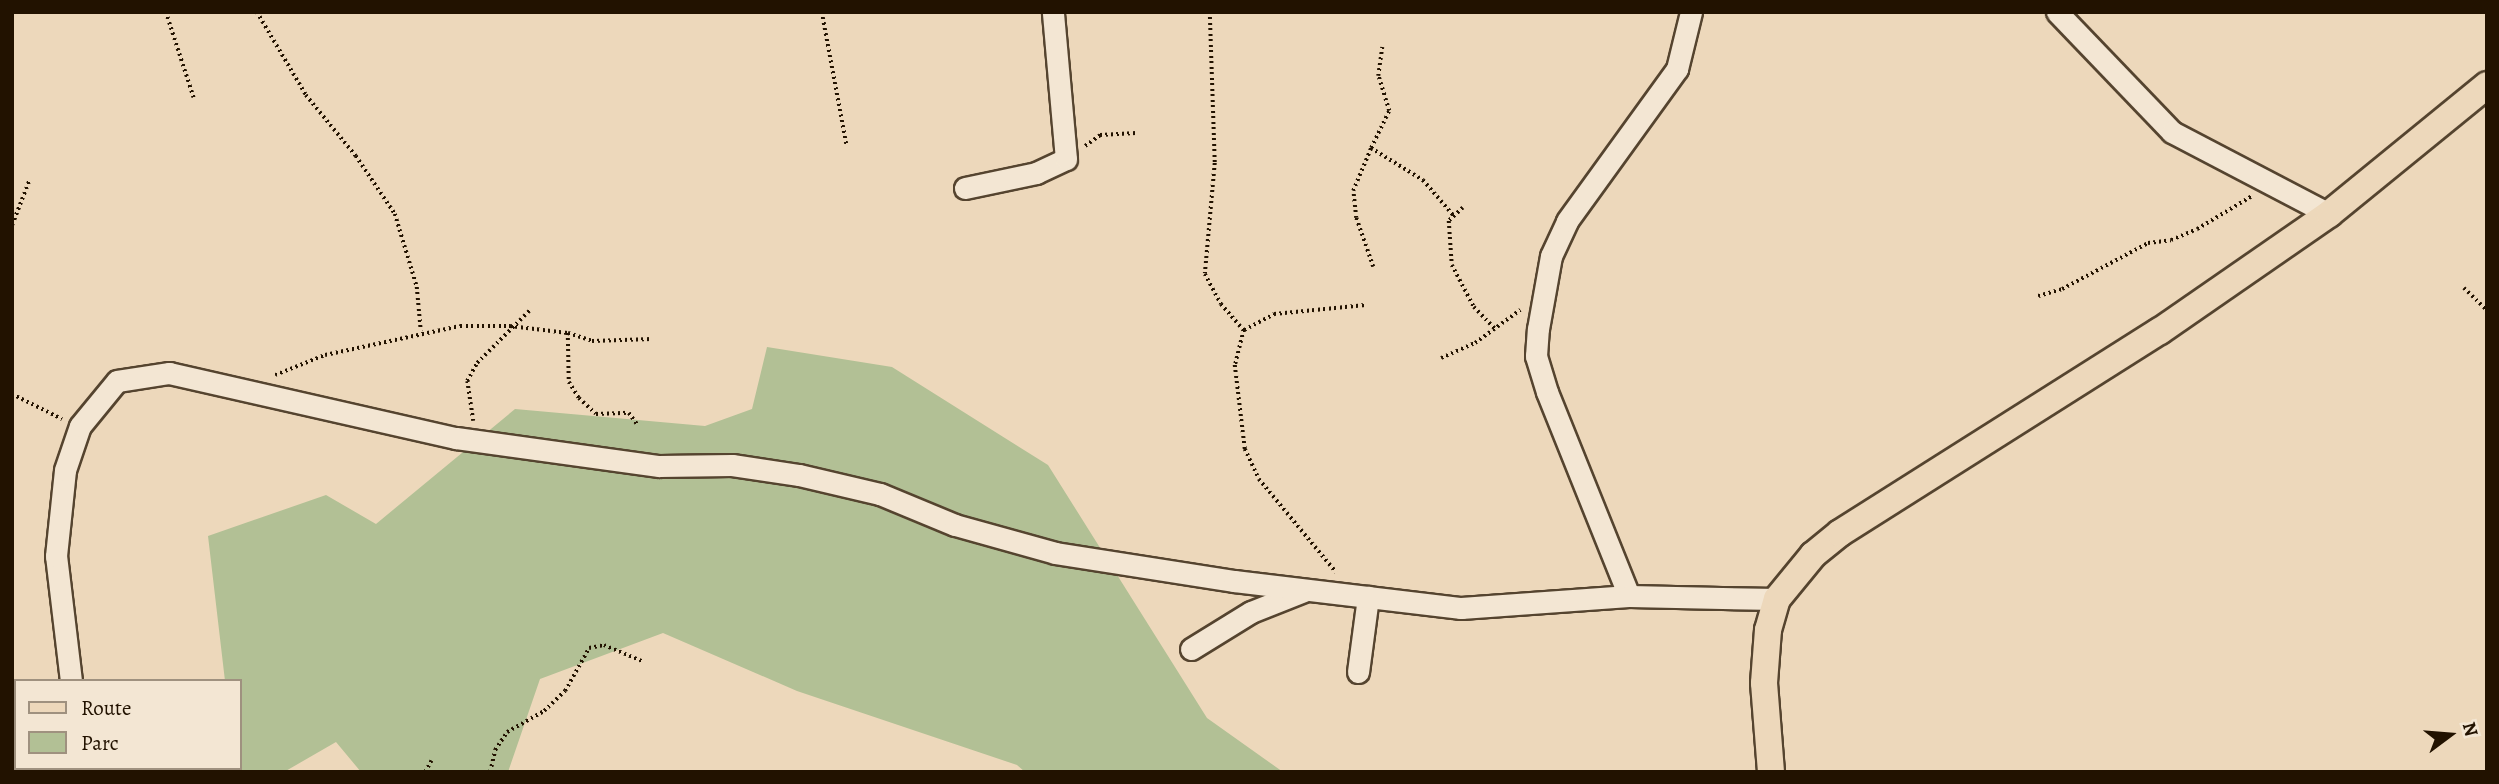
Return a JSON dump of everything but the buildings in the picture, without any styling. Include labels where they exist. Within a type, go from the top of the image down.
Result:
[{"type":"main road","points":[[1770,772],[1763,682],[1768,631],[1777,599],[1813,555],[1840,533],[2026,419],[2329,214],[2487,85]]},
{"type":"street","points":[[965,188],[1037,173],[1066,159],[1053,12]]},
{"type":"street","points":[[1629,596],[1562,434],[1536,356],[1544,287],[1567,221],[1677,69],[1692,12]]},
{"type":"street","points":[[2057,12],[2172,132],[2269,186],[2329,214]]},
{"type":"street","points":[[71,679],[57,556],[65,470],[80,426],[117,381],[169,373],[414,430],[484,442],[659,466],[732,466],[799,475],[880,494],[955,525],[1055,553],[1368,597],[1496,608],[1629,596],[1777,599]]},
{"type":"street","points":[[1191,649],[1270,603],[1313,588]]},
{"type":"street","points":[[1358,673],[1368,597]]},
{"type":"path","points":[[166,12],[194,99]]},
{"type":"path","points":[[257,12],[306,95],[356,156],[395,214],[418,287],[421,331]]},
{"type":"path","points":[[821,12],[847,147]]},
{"type":"path","points":[[1210,12],[1215,163],[1205,274],[1221,304],[1244,330]]},
{"type":"path","points":[[1373,267],[1356,218],[1353,191],[1389,111],[1378,76],[1382,47]]},
{"type":"path","points":[[1066,159],[1100,135],[1136,133]]},
{"type":"path","points":[[1371,148],[1423,180],[1454,216]]},
{"type":"path","points":[[12,225],[29,181]]},
{"type":"path","points":[[2038,296],[2062,289],[2148,243],[2171,240],[2197,229],[2269,186]]},
{"type":"path","points":[[1463,208],[1449,221],[1457,280],[1495,329]]},
{"type":"path","points":[[1441,358],[1475,344],[1544,287]]},
{"type":"path","points":[[2464,288],[2487,310]]},
{"type":"path","points":[[1366,305],[1274,314],[1244,330],[1235,365],[1238,411],[1250,459],[1259,479],[1326,565],[1368,597]]},
{"type":"path","points":[[484,442],[467,402],[467,381],[510,326],[530,310]]},
{"type":"path","points":[[266,378],[325,355],[421,331],[510,326],[568,332],[592,341],[652,339]]},
{"type":"path","points":[[568,332],[569,382],[579,398],[596,414],[629,413],[637,424]]},
{"type":"path","points":[[12,394],[80,426]]},
{"type":"path","points":[[491,772],[495,750],[507,732],[544,711],[565,691],[589,648],[604,645],[644,662]]},
{"type":"path","points":[[425,772],[431,761]]},
{"type":"green space","points":[[767,347],[892,367],[1048,465],[1207,718],[1283,772],[1025,772],[1017,765],[797,691],[663,633],[540,679],[508,772],[361,772],[336,742],[284,772],[236,772],[242,770],[242,679],[225,679],[208,536],[326,495],[376,524],[515,409],[705,426],[752,409]]}]
